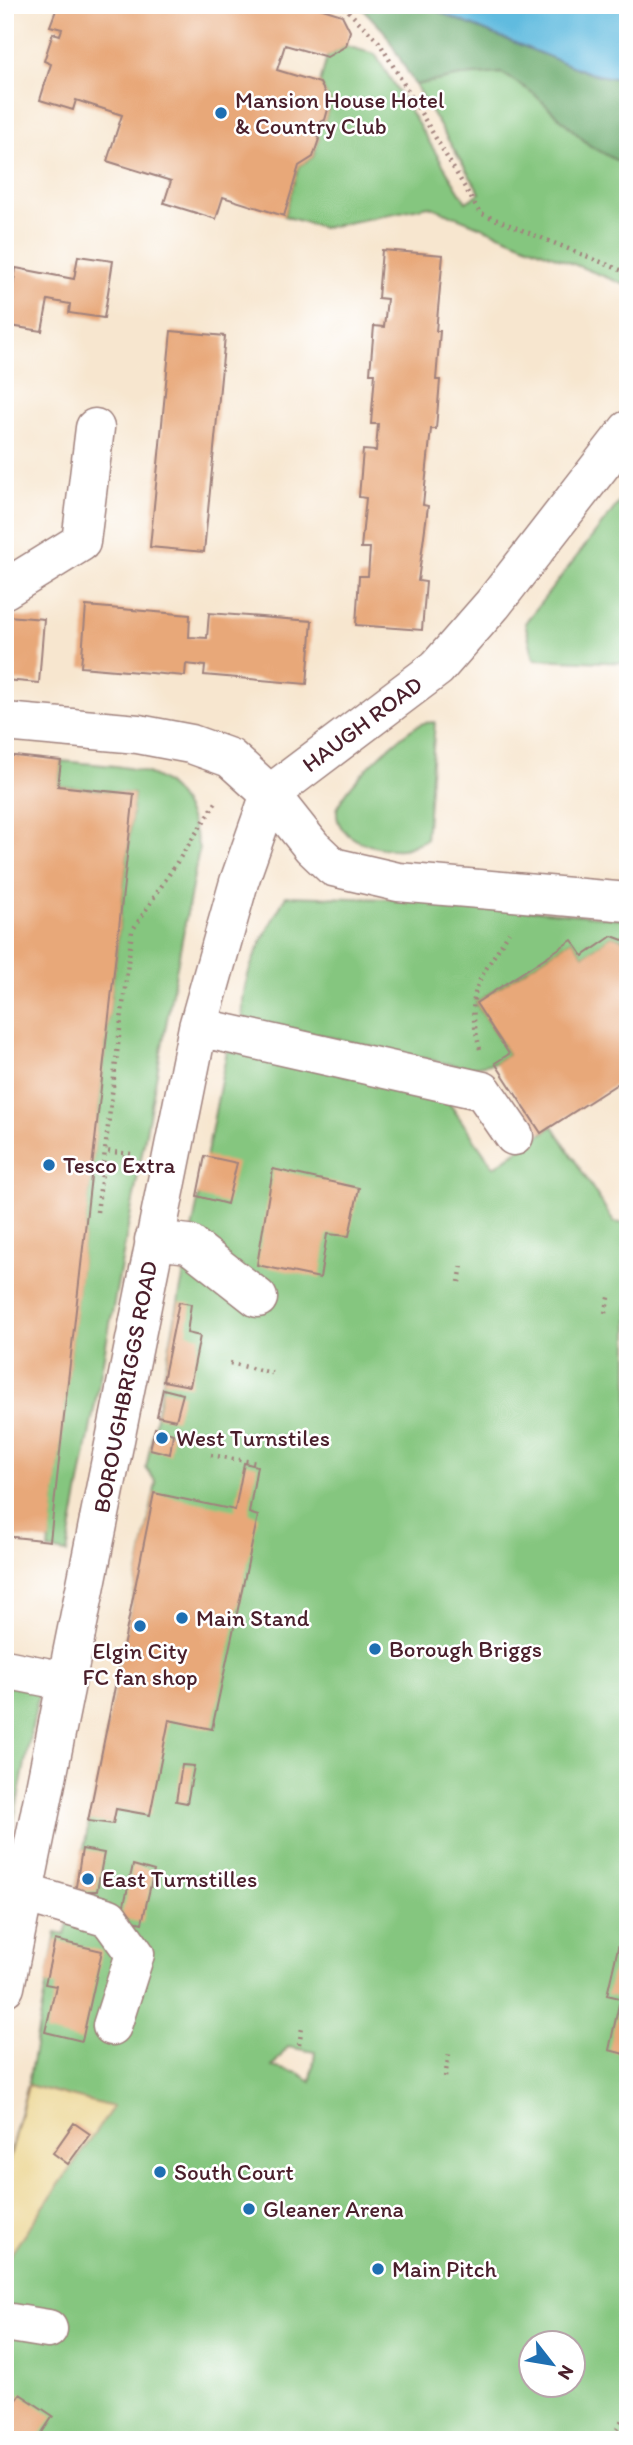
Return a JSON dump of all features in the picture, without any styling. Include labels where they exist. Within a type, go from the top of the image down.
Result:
[{"type":"street","points":[[5,589],[81,542],[95,428]]},
{"type":"street","name":"HAUGH ROAD","points":[[270,794],[437,668],[494,604],[623,443]]},
{"type":"street","points":[[5,722],[138,734],[191,744],[230,758],[270,794],[312,847],[333,867],[398,882],[628,902]]},
{"type":"street","name":"BOROUGHBRIGGS ROAD","points":[[6,1977],[198,1027],[239,882],[270,794]]},
{"type":"street","points":[[198,1027],[484,1091],[514,1136]]},
{"type":"street","points":[[154,1240],[189,1244],[258,1298]]},
{"type":"street","points":[[5,1669],[65,1681]]},
{"type":"street","points":[[23,1893],[109,1918],[135,1954],[112,2026]]},
{"type":"street","points":[[5,2322],[48,2329]]},
{"type":"path","points":[[336,5],[346,9],[379,42],[480,213],[628,273]]},
{"type":"path","points":[[96,1212],[132,931],[239,768]]},
{"type":"path","points":[[480,1052],[471,1015],[471,1001],[478,982],[535,894]]},
{"type":"path","points":[[105,1151],[172,1158]]},
{"type":"path","points":[[459,1282],[463,1265]]},
{"type":"path","points":[[605,1312],[610,1294]]},
{"type":"path","points":[[230,1363],[272,1373]]},
{"type":"path","points":[[211,1455],[257,1463]]},
{"type":"path","points":[[299,2045],[302,2028]]},
{"type":"path","points":[[445,2077],[449,2054]]},
{"type":"path","points":[[609,2440],[628,2411]]},
{"type":"green space","points":[[359,5],[422,5],[589,73],[628,81],[628,167],[589,145],[533,93],[502,73],[461,76],[415,85],[384,31]]},
{"type":"green space","points":[[346,46],[375,54],[466,202],[480,193],[415,85],[461,76],[502,73],[533,93],[589,145],[628,167],[628,286],[429,206],[323,228],[284,216],[299,166],[313,157],[319,139],[312,127],[325,120],[330,102],[320,83],[327,57]]},
{"type":"green space","points":[[628,491],[628,663],[534,659],[525,623]]},
{"type":"green space","points":[[435,722],[426,840],[404,849],[392,849],[371,846],[351,836],[338,821],[337,811],[348,790],[374,761],[403,736],[424,723]]},
{"type":"green space","points":[[61,761],[133,769],[167,784],[180,799],[191,820],[199,849],[67,1553],[48,1550],[134,794],[58,786]]},
{"type":"green space","points":[[286,896],[421,900],[624,919],[627,941],[612,936],[583,956],[572,940],[476,1003],[509,1054],[495,1063],[467,1068],[243,1018],[245,986],[250,970]]},
{"type":"green space","name":"Borough Briggs","points":[[227,1050],[444,1096],[494,1167],[553,1126],[614,1222],[628,1224],[628,2440],[5,2440],[5,2172],[28,2084],[56,1933],[65,1935],[72,1908],[156,1482],[146,1468]],"holes":[[[288,2047],[315,2052],[311,2081],[298,2073],[272,2067]]]},
{"type":"green space","points":[[5,1685],[39,1691],[5,1867]]},
{"type":"sand","points":[[28,2085],[113,2107],[10,2255],[5,2254],[5,2178]]},
{"type":"water","points":[[422,5],[628,5],[628,81],[589,73]]},
{"type":"building","name":"Mansion House Hotel & Country Club","points":[[58,5],[310,5],[342,15],[350,31],[346,46],[327,57],[285,45],[277,70],[320,83],[330,102],[325,120],[312,127],[319,139],[313,157],[299,166],[284,216],[223,197],[216,219],[164,203],[171,181],[107,161],[122,115],[76,100],[73,110],[40,100],[51,64],[44,61],[53,33],[60,35],[62,29],[50,26]]},
{"type":"building","points":[[382,250],[443,255],[436,331],[440,331],[436,380],[440,380],[436,429],[431,429],[423,505],[428,506],[418,581],[426,582],[422,630],[356,625],[359,576],[368,576],[370,548],[361,548],[366,498],[359,497],[363,450],[376,451],[378,424],[371,424],[375,373],[370,373],[374,326],[384,327],[387,299],[378,298]]},
{"type":"building","points":[[78,256],[113,261],[104,318],[69,313],[70,304],[48,300],[42,331],[10,326],[5,346],[5,286],[13,287],[16,268],[74,279]]},
{"type":"building","points":[[171,331],[225,336],[204,552],[150,547]]},
{"type":"building","points":[[86,606],[190,615],[189,637],[207,638],[209,613],[312,621],[307,684],[204,675],[205,666],[186,664],[185,676],[81,667]]},
{"type":"building","points":[[7,616],[44,619],[39,683],[5,680]]},
{"type":"building","name":"Tesco Extra","points":[[5,755],[61,761],[58,786],[134,794],[50,1541],[5,1536]]},
{"type":"building","points":[[612,936],[628,942],[628,1077],[541,1133],[495,1063],[509,1054],[476,1003],[572,940],[583,956]]},
{"type":"building","points":[[205,1156],[237,1163],[227,1204],[197,1196]]},
{"type":"building","points":[[273,1169],[359,1188],[349,1236],[327,1234],[320,1278],[257,1265]]},
{"type":"building","points":[[179,1302],[191,1304],[187,1333],[200,1336],[190,1386],[163,1381]]},
{"type":"building","points":[[163,1389],[183,1394],[176,1420],[157,1416]]},
{"type":"building","name":"West Turnstiles","points":[[155,1428],[173,1434],[170,1454],[150,1449]]},
{"type":"building","name":"Main Stand","points":[[244,1463],[257,1466],[249,1513],[258,1516],[212,1729],[169,1720],[150,1815],[116,1809],[113,1824],[88,1821],[154,1493],[235,1510]]},
{"type":"building","points":[[182,1765],[194,1766],[187,1803],[176,1801]]},
{"type":"building","name":"East Turnstilles","points":[[82,1849],[104,1853],[97,1891],[85,1891],[83,1901],[74,1899]]},
{"type":"building","points":[[133,1865],[154,1871],[142,1923],[121,1918]]},
{"type":"building","points":[[628,1904],[628,2000],[607,1995]]},
{"type":"building","points":[[55,1940],[102,1951],[82,2041],[45,2032],[56,1986],[45,1984]]},
{"type":"building","points":[[619,2004],[628,2006],[628,2055],[609,2050]]},
{"type":"building","points":[[74,2123],[90,2134],[68,2164],[53,2153]]},
{"type":"building","points":[[20,2394],[53,2416],[37,2440],[5,2440],[5,2415]]},
{"type":"place","name":"Mansion House Hotel & Country Club","points":[[221,113]]},
{"type":"place","name":"Tesco Extra","points":[[49,1165]]},
{"type":"place","name":"West Turnstiles","points":[[162,1438]]},
{"type":"place","name":"Main Stand","points":[[182,1618]]},
{"type":"place","name":"Elgin City FC fan shop","points":[[140,1626]]},
{"type":"place","name":"Borough Briggs","points":[[375,1649]]},
{"type":"place","name":"East Turnstilles","points":[[88,1879]]},
{"type":"place","name":"South Court","points":[[160,2172]]},
{"type":"place","name":"Gleaner Arena","points":[[249,2209]]},
{"type":"place","name":"Main Pitch","points":[[378,2269]]}]
